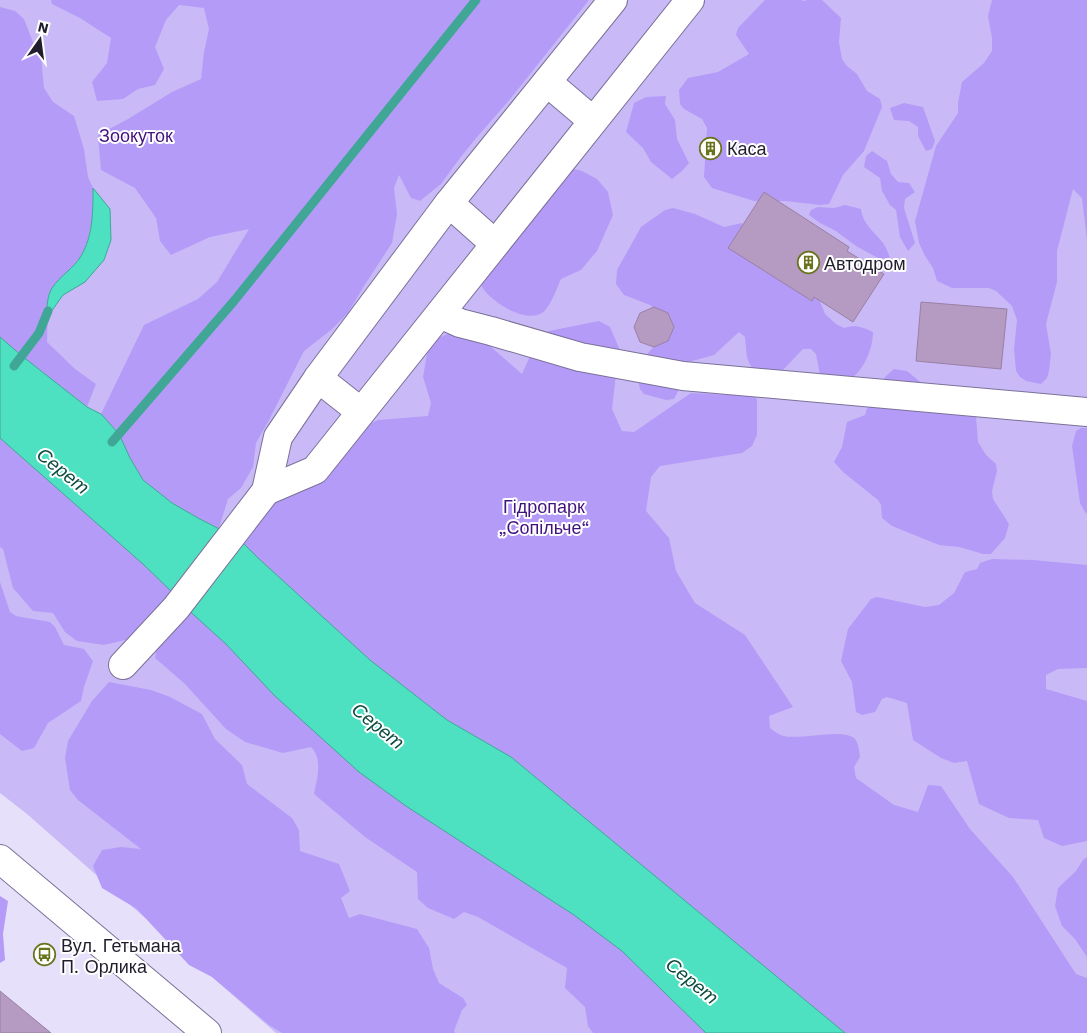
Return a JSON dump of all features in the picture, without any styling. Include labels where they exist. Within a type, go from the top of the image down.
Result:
[{"type":"street","points":[[124,665],[176,608],[266,491],[278,437],[318,378],[449,203],[614,0]]},
{"type":"street","points":[[266,491],[315,470],[690,0]]},
{"type":"street","points":[[547,82],[592,121]]},
{"type":"street","points":[[449,203],[496,244]]},
{"type":"street","points":[[440,314],[460,323],[580,357],[683,376],[1087,412]]},
{"type":"street","points":[[318,378],[361,412]]},
{"type":"street","points":[[0,860],[207,1033]]},
{"type":"green space","name":"Гідропарк „Сопільче“","points":[[0,0],[1087,0],[1087,1033],[276,1033],[27,814],[0,793]]},
{"type":"green space","name":"Зоокуток","points":[[51,0],[589,0],[441,184],[420,201],[411,198],[399,175],[394,188],[397,214],[392,243],[348,313],[331,330],[304,351],[256,443],[253,467],[241,488],[228,499],[219,528],[172,503],[143,480],[119,434],[101,414],[144,325],[198,299],[217,282],[249,229],[210,237],[171,255],[160,241],[156,218],[135,188],[101,170],[98,135],[172,92],[201,79],[209,29],[204,8],[179,5],[166,20],[155,47],[164,69],[155,85],[138,89],[123,99],[97,101],[92,82],[107,63],[111,38],[80,18],[52,4]]},
{"type":"green space","points":[[765,0],[822,0],[841,18],[839,42],[842,59],[857,74],[867,91],[880,99],[882,107],[864,151],[843,175],[829,204],[754,201],[712,188],[704,177],[707,128],[702,119],[684,109],[680,104],[679,90],[688,78],[718,72],[749,54],[736,35],[738,28]]},
{"type":"green space","points":[[992,0],[1087,0],[1087,241],[1082,198],[1073,189],[1057,251],[1057,282],[1046,324],[1051,354],[1049,371],[1047,378],[1041,384],[1026,381],[1016,371],[1014,349],[1017,320],[1012,306],[996,291],[989,288],[952,288],[937,281],[933,268],[919,243],[915,221],[936,146],[958,113],[962,82],[984,63],[992,51],[988,16]]},
{"type":"green space","points":[[0,7],[15,11],[24,19],[41,57],[44,88],[53,102],[74,116],[84,149],[88,177],[93,188],[92,221],[86,247],[80,258],[52,288],[48,300],[47,342],[75,369],[96,384],[87,407],[0,337]]},
{"type":"green space","points":[[666,96],[665,104],[675,120],[677,139],[689,163],[672,179],[651,162],[643,148],[626,132],[634,103],[646,97]]},
{"type":"green space","points":[[904,103],[923,107],[935,141],[932,149],[926,151],[918,136],[918,127],[909,121],[894,120],[890,108]]},
{"type":"green space","points":[[872,151],[887,161],[891,174],[898,182],[909,183],[915,192],[905,199],[904,208],[915,243],[908,251],[900,237],[896,210],[890,205],[882,191],[880,178],[864,167],[866,156]]},
{"type":"green space","points":[[574,169],[597,179],[608,192],[613,215],[597,251],[581,270],[561,279],[545,310],[535,315],[519,314],[502,306],[489,295],[482,287],[477,276],[551,178]]},
{"type":"green space","points":[[845,205],[861,209],[866,224],[883,243],[890,258],[878,258],[809,215],[811,210],[818,207],[834,208]]},
{"type":"green space","points":[[673,208],[695,214],[724,227],[742,223],[747,238],[816,291],[825,314],[836,324],[844,328],[852,326],[873,332],[867,359],[859,371],[849,380],[820,375],[816,354],[811,349],[803,349],[781,372],[760,377],[749,363],[745,337],[739,332],[714,355],[685,363],[681,385],[674,399],[666,400],[644,394],[640,389],[637,376],[645,357],[662,336],[664,316],[650,305],[624,295],[616,284],[617,270],[641,227],[665,210]]},
{"type":"green space","points":[[599,321],[610,327],[619,348],[612,409],[622,431],[634,432],[691,393],[728,395],[736,383],[757,399],[757,435],[752,446],[742,453],[660,466],[651,477],[646,511],[669,538],[676,571],[695,603],[745,635],[793,707],[769,716],[770,728],[778,734],[791,737],[840,734],[854,738],[858,745],[860,757],[854,767],[856,778],[894,805],[918,812],[928,785],[941,786],[970,829],[1013,877],[1076,974],[1087,978],[1087,1033],[845,1033],[511,757],[447,720],[370,660],[239,539],[273,480],[333,441],[378,420],[428,416],[431,403],[423,377],[428,348],[438,338],[450,333],[476,334],[522,374],[538,338],[549,331]]},
{"type":"green space","points":[[894,369],[907,371],[924,385],[937,391],[950,385],[971,389],[975,403],[978,442],[986,455],[996,464],[997,471],[992,491],[993,499],[1009,524],[1005,538],[991,554],[939,545],[892,526],[882,518],[881,505],[878,500],[843,472],[834,462],[842,447],[847,422],[865,415],[871,397],[885,377]]},
{"type":"green space","points":[[1081,428],[1087,428],[1087,514],[1080,503],[1072,446],[1076,431]]},
{"type":"green space","points":[[0,438],[143,564],[172,592],[134,638],[104,645],[77,641],[65,632],[53,613],[33,611],[13,588],[3,549],[0,547]]},
{"type":"green space","points":[[992,559],[1033,560],[1087,565],[1087,668],[1058,669],[1046,675],[1046,689],[1087,701],[1087,841],[1062,846],[1044,838],[1038,820],[1009,818],[979,804],[967,761],[954,763],[941,758],[913,740],[907,703],[887,697],[882,699],[875,712],[862,715],[856,712],[852,682],[841,661],[848,629],[871,599],[877,597],[925,607],[939,605],[954,593],[965,572],[977,569],[980,563]]},
{"type":"green space","points":[[0,582],[10,612],[16,616],[50,622],[55,627],[64,645],[84,649],[93,661],[81,701],[48,723],[34,748],[22,751],[0,734]]},
{"type":"green space","points":[[184,606],[359,772],[406,806],[574,915],[622,951],[706,1033],[593,1033],[588,1026],[585,1007],[565,988],[567,968],[478,917],[464,912],[454,919],[428,908],[418,899],[417,872],[365,837],[314,794],[318,776],[318,763],[315,752],[311,747],[283,753],[245,742],[226,729],[184,683],[155,658],[160,631]]},
{"type":"green space","points":[[109,682],[151,690],[170,697],[202,714],[215,739],[242,765],[247,784],[292,818],[299,830],[300,851],[339,864],[350,891],[341,898],[349,918],[360,914],[417,929],[429,948],[433,969],[439,983],[463,998],[467,1005],[462,1010],[454,1031],[455,1033],[282,1033],[269,1025],[212,977],[189,965],[137,909],[102,888],[93,866],[102,850],[121,847],[141,849],[78,800],[70,790],[65,758],[68,741],[92,701]]},
{"type":"green space","points":[[1087,857],[1087,957],[1075,939],[1062,926],[1055,906],[1058,888],[1076,871]]},
{"type":"green space","points":[[0,896],[8,901],[3,934],[5,960],[0,963]]},
{"type":"water","points":[[93,188],[110,209],[111,240],[104,260],[85,282],[63,295],[51,312],[47,310],[47,307],[52,288],[81,256],[88,240]]},
{"type":"water","name":"Серет","points":[[0,337],[87,407],[101,414],[119,434],[143,480],[172,503],[239,539],[370,660],[447,720],[511,757],[845,1033],[706,1033],[622,951],[574,915],[406,806],[359,772],[275,696],[226,644],[184,606],[143,564],[0,438]]},
{"type":"building","name":"Автодром","points":[[764,192],[849,247],[847,251],[884,274],[853,322],[814,297],[812,301],[728,248]]},
{"type":"building","points":[[921,302],[1007,309],[1001,369],[916,361]]},
{"type":"building","points":[[654,307],[668,313],[674,327],[668,341],[654,347],[640,342],[634,327],[640,313]]},
{"type":"building","points":[[0,991],[51,1033],[0,1033]]},
{"type":"waterway","points":[[112,442],[234,301],[476,0]]},
{"type":"waterway","points":[[14,366],[39,333],[48,311]]},
{"type":"place","name":"Каса","points":[[711,148]]},
{"type":"place","name":"Автодром","points":[[808,263]]},
{"type":"place","name":"Вул. Гетьмана П. Орлика","points":[[45,955]]}]
